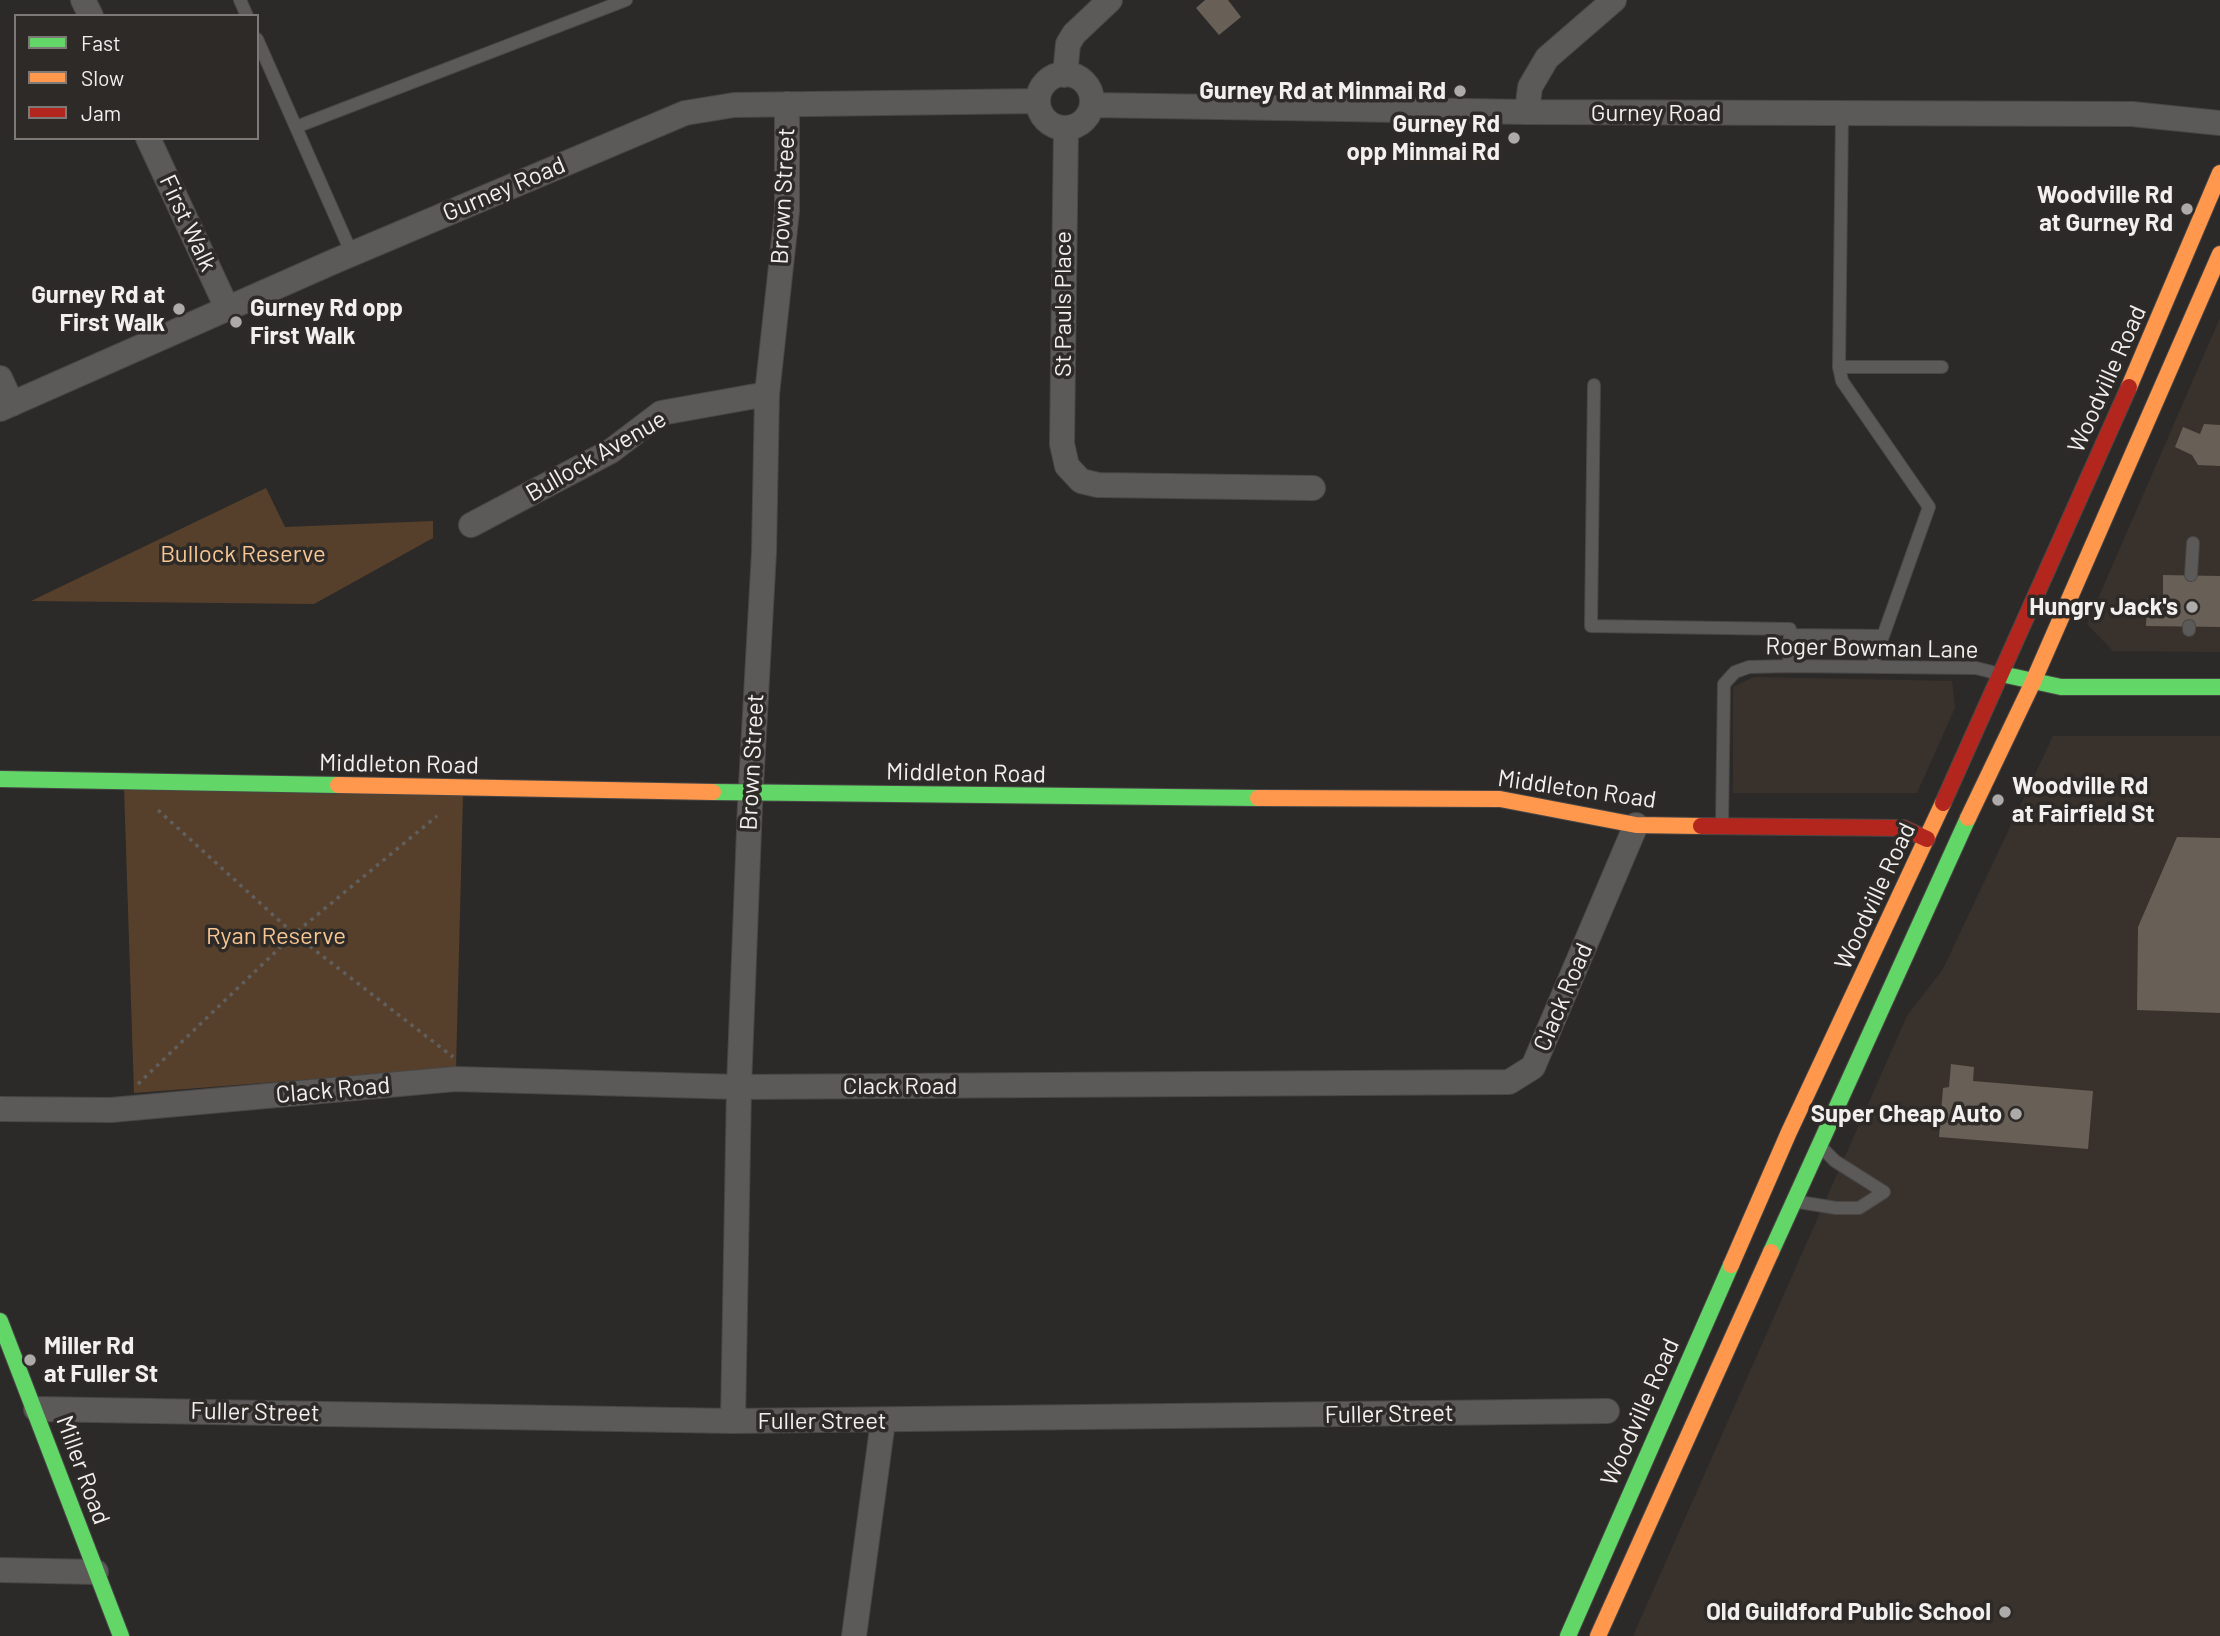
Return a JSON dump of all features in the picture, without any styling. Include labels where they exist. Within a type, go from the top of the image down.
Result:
[{"type":"main road","name":"Woodville Road","points":[[1568,1636],[1789,1132],[1927,839],[2127,392],[2220,173]]},
{"type":"main road","name":"Woodville Road","points":[[1598,1636],[1958,836],[2033,682],[2220,254]]},
{"type":"main road","points":[[1999,674],[2061,687],[2220,687]]},
{"type":"main road","name":"Middleton Road","points":[[0,779],[750,793],[1500,799],[1636,825],[1903,828],[1927,839]]},
{"type":"main road","name":"Miller Road","points":[[0,1321],[121,1636]]},
{"type":"street","points":[[1065,75],[1068,44],[1074,34],[1111,0]]},
{"type":"street","points":[[1527,113],[1530,87],[1547,58],[1614,0]]},
{"type":"street","points":[[1065,75],[1074,76],[1088,87],[1092,105],[1086,119],[1066,128],[1058,127],[1044,117],[1038,101],[1043,86],[1057,76],[1065,75]]},
{"type":"street","name":"Gurney Road","points":[[6,407],[227,308],[685,113],[734,105],[1038,101]]},
{"type":"street","name":"Brown Street","points":[[733,1421],[739,1087],[750,793],[764,551],[767,394],[787,211],[787,104]]},
{"type":"street","name":"Gurney Road","points":[[1092,105],[1527,113],[2132,114],[2220,124]]},
{"type":"street","name":"St Pauls Place","points":[[1066,128],[1062,444],[1067,466],[1066,484],[1313,488]]},
{"type":"street","name":"First Walk","points":[[149,140],[227,308]]},
{"type":"street","points":[[0,378],[6,407]]},
{"type":"street","name":"Bullock Avenue","points":[[471,525],[611,451],[661,413],[767,394]]},
{"type":"street","name":"Clack Road","points":[[0,1109],[111,1110],[455,1079],[739,1087],[1509,1082],[1533,1067],[1636,825]]},
{"type":"street","name":"Fuller Street","points":[[36,1409],[733,1421],[1607,1411]]},
{"type":"street","points":[[854,1636],[883,1421]]},
{"type":"street","points":[[0,1570],[96,1572]]},
{"type":"lane","points":[[296,127],[626,0]]},
{"type":"lane","points":[[259,44],[352,254]]},
{"type":"lane","points":[[1842,114],[1839,367],[1842,381],[1929,507],[1872,667]]},
{"type":"lane","points":[[1839,367],[1942,368]]},
{"type":"lane","points":[[1594,385],[1591,626],[1790,629],[1789,666]]},
{"type":"lane","points":[[2190,575],[2193,542]]},
{"type":"lane","points":[[1790,635],[1884,636]]},
{"type":"lane","name":"Roger Bowman Lane","points":[[1722,826],[1724,684],[1735,673],[1749,667],[1789,666],[1976,668],[1999,674]]},
{"type":"lane","points":[[1794,1201],[1836,1208],[1859,1208],[1884,1192],[1835,1161],[1819,1144]]},
{"type":"path","points":[[156,808],[294,934],[482,1080]]},
{"type":"path","points":[[111,1110],[294,934],[440,814]]},
{"type":"shaded area","points":[[2220,318],[2220,652],[2113,651],[2087,624]]},
{"type":"shaded area","points":[[1754,677],[1952,681],[1955,708],[1917,793],[1733,793],[1733,687]]},
{"type":"shaded area","points":[[2053,736],[2220,736],[2220,1636],[1633,1636],[1907,1016],[1943,969]]},
{"type":"green space","name":"Bullock Reserve","points":[[266,488],[285,527],[433,521],[433,538],[314,604],[31,601]]},
{"type":"green space","name":"Ryan Reserve","points":[[124,787],[463,795],[456,1068],[134,1093]]},
{"type":"building","points":[[1205,0],[1228,0],[1241,17],[1219,35],[1196,8]]},
{"type":"building","points":[[2204,424],[2220,425],[2220,466],[2198,465],[2192,455],[2175,447],[2183,427],[2200,434]]},
{"type":"building","points":[[2163,575],[2220,576],[2220,627],[2146,626],[2147,598],[2163,598]]},
{"type":"building","points":[[2177,837],[2220,838],[2220,1013],[2137,1010],[2138,927]]},
{"type":"building","name":"Super Cheap Auto","points":[[1951,1064],[1974,1067],[1973,1081],[2093,1091],[2088,1149],[1939,1137],[1943,1088],[1949,1087]]},
{"type":"traffic: fast","points":[[2006,675],[2061,687],[2220,687]]},
{"type":"traffic: fast","points":[[0,779],[338,785]]},
{"type":"traffic: fast","points":[[713,792],[1258,798]]},
{"type":"traffic: fast","points":[[1771,1252],[1968,818]]},
{"type":"traffic: fast","points":[[1568,1636],[1731,1265]]},
{"type":"traffic: fast","points":[[0,1321],[121,1636]]},
{"type":"traffic: slow","points":[[2129,387],[2220,173]]},
{"type":"traffic: slow","points":[[1968,818],[2033,682],[2220,254]]},
{"type":"traffic: slow","points":[[338,785],[713,792]]},
{"type":"traffic: slow","points":[[1258,798],[1500,799],[1636,825],[1701,826]]},
{"type":"traffic: slow","points":[[1731,1265],[1789,1132],[1943,803]]},
{"type":"traffic: slow","points":[[1598,1636],[1771,1252]]},
{"type":"traffic: jam","points":[[1943,803],[2129,387]]},
{"type":"traffic: jam","points":[[1701,826],[1903,828],[1927,839]]},
{"type":"place","name":"Gurney Rd at Minmai Rd","points":[[1460,91]]},
{"type":"place","name":"Gurney Rd opp Minmai Rd","points":[[1514,138]]},
{"type":"place","name":"Woodville Rd at Gurney Rd","points":[[2187,209]]},
{"type":"place","name":"Gurney Rd at First Walk","points":[[179,309]]},
{"type":"place","name":"Gurney Rd opp First Walk","points":[[236,322]]},
{"type":"place","name":"Hungry Jack's","points":[[2192,607]]},
{"type":"place","name":"Woodville Rd at Fairfield St","points":[[1998,800]]},
{"type":"place","name":"Super Cheap Auto","points":[[2016,1114]]},
{"type":"place","name":"Miller Rd at Fuller St","points":[[30,1360]]},
{"type":"place","name":"Old Guildford Public School","points":[[2005,1612]]}]
